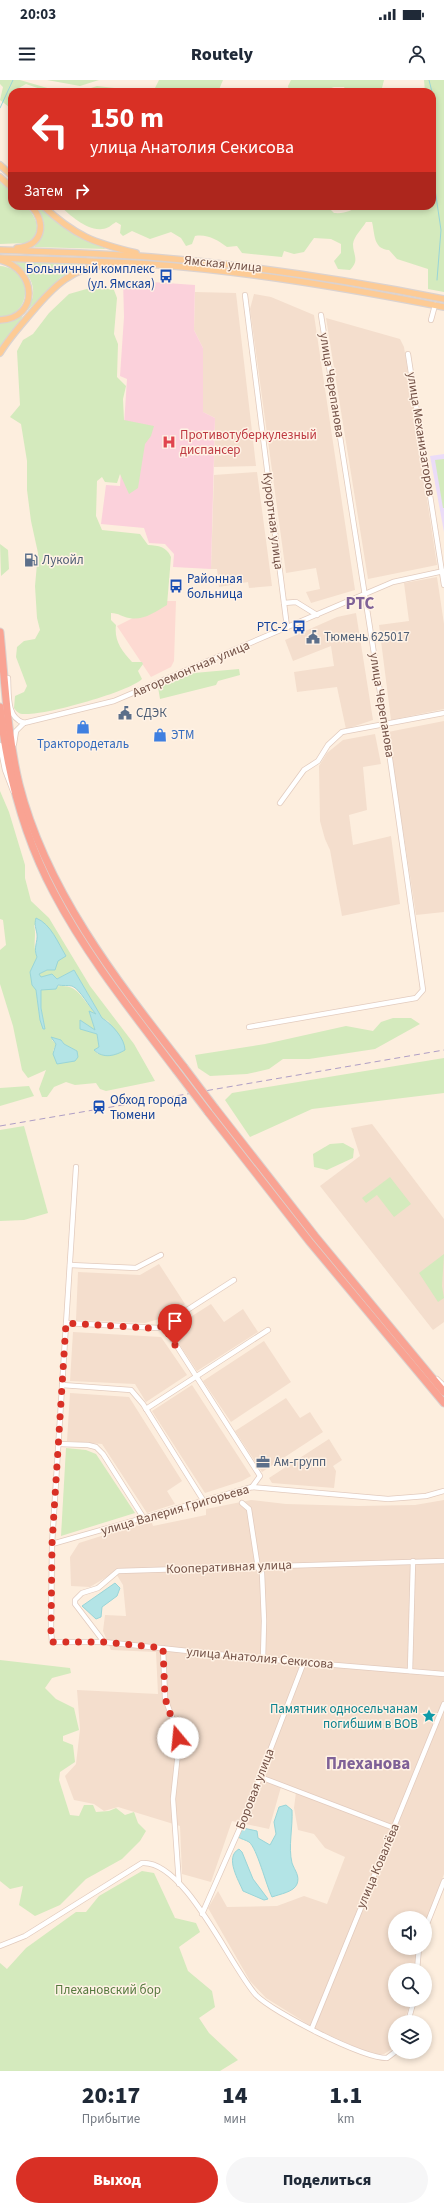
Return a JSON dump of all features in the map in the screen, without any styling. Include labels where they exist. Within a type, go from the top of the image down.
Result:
[{"type":"highway","points":[[0,632],[12,743],[20,785],[45,856],[70,906],[118,979],[215,1108],[315,1236],[444,1392]]},
{"type":"highway","points":[[0,708],[7,762],[17,800],[38,858],[63,910],[98,965],[208,1112],[309,1241],[444,1403]]},
{"type":"main road","points":[[0,165],[8,172]]},
{"type":"main road","points":[[0,177],[8,184]]},
{"type":"main road","points":[[0,250],[27,247],[38,237],[41,230],[40,219],[34,210]]},
{"type":"main road","points":[[47,210],[65,226],[85,238],[105,246],[150,257]]},
{"type":"main road","name":"Ямская улица","points":[[0,250],[150,257],[301,274],[444,299]]},
{"type":"main road","points":[[0,259],[148,264]]},
{"type":"main road","points":[[0,259],[12,264],[24,275],[29,290],[27,302],[20,313],[9,319],[0,320]]},
{"type":"main road","points":[[0,354],[15,331],[49,292],[68,276],[96,266],[148,264]]},
{"type":"main road","name":"Ямская улица","points":[[148,264],[255,275],[444,307]]},
{"type":"street","name":"Курортная улица","points":[[245,295],[287,627]]},
{"type":"street","points":[[431,320],[435,305]]},
{"type":"street","name":"улица Черепанова","points":[[249,1027],[416,998],[421,995],[423,990],[385,724],[321,315]]},
{"type":"street","name":"улица Механизаторов","points":[[408,354],[444,585]]},
{"type":"street","name":"Авторемонтная улица","points":[[24,724],[114,701],[365,594],[406,578],[443,571]]},
{"type":"street","points":[[284,603],[296,602],[317,615]]},
{"type":"street","points":[[2,654],[7,673],[11,712],[16,720],[24,724],[16,731],[14,743],[20,785]]},
{"type":"street","points":[[280,803],[304,770],[318,761],[328,744],[342,732],[444,713]]},
{"type":"street","points":[[0,745],[7,777],[17,800]]},
{"type":"street","points":[[52,1544],[76,1167]]},
{"type":"street","points":[[70,1265],[136,1268],[161,1255]]},
{"type":"street","points":[[66,1323],[150,1328],[164,1326],[234,1280]]},
{"type":"street","points":[[164,1326],[260,1476],[252,1487]]},
{"type":"street","points":[[146,1409],[268,1330]]},
{"type":"street","points":[[428,1373],[444,1386]]},
{"type":"street","points":[[62,1386],[131,1390],[146,1409],[203,1500]]},
{"type":"street","points":[[59,1444],[96,1447],[103,1454],[143,1518]]},
{"type":"street","name":"улица Валерия Григорьева","points":[[52,1544],[252,1487],[388,1499],[426,1496],[444,1491]]},
{"type":"street","points":[[242,1503],[249,1509],[258,1568],[262,1573],[264,1621],[263,1659]]},
{"type":"street","name":"улица Анатолия Секисова","points":[[52,1544],[52,1642],[104,1642],[263,1659],[444,1674]]},
{"type":"street","points":[[410,1672],[413,1561]]},
{"type":"street","name":"Кооперативная улица","points":[[104,1642],[76,1604],[75,1600],[82,1593],[98,1588],[118,1571],[258,1568],[327,1563],[444,1561]]},
{"type":"street","points":[[163,1648],[165,1698],[177,1731],[179,1743],[173,1799],[179,1884]]},
{"type":"street","name":"Боровая улица","points":[[202,1914],[221,1874],[304,1662]]},
{"type":"street","name":"улица Ковалёва","points":[[312,2028],[444,1704]]},
{"type":"street","points":[[260,1777],[394,1828]]},
{"type":"street","points":[[0,1946],[25,1936],[142,1863],[158,1865],[172,1875],[202,1914],[256,1995],[275,2009],[312,2028],[372,2056],[388,2057]]},
{"type":"street","points":[[432,1911],[444,1881]]},
{"type":"shaded area","name":"Противотуберкулезный диспансер","points":[[123,280],[195,285],[194,330],[203,348],[203,412],[215,418],[211,569],[173,567],[174,554],[165,544],[149,543],[144,528],[101,524],[106,485],[120,486],[127,379],[120,376],[124,317]]},
{"type":"shaded area","points":[[195,292],[236,293],[256,466],[214,467],[215,418],[203,412],[203,348],[194,330]]},
{"type":"shaded area","points":[[254,294],[271,297],[314,315],[355,590],[311,603],[306,592],[320,589],[316,568],[286,573],[250,309]]},
{"type":"shaded area","points":[[326,318],[400,339],[404,347],[437,565],[368,579]]},
{"type":"shaded area","points":[[444,454],[444,532],[430,456]]},
{"type":"shaded area","points":[[257,472],[272,586],[249,588],[248,582],[219,587],[217,569],[211,569],[214,475]]},
{"type":"shaded area","points":[[437,577],[444,624],[444,709],[391,720],[379,625],[409,621],[404,583]]},
{"type":"shaded area","points":[[167,601],[176,601],[174,661],[171,667],[151,677],[117,626]]},
{"type":"shaded area","points":[[356,613],[373,720],[346,729],[337,687],[297,692],[294,672],[334,666],[331,646],[293,661],[285,640],[337,617]]},
{"type":"shaded area","points":[[444,721],[444,912],[416,915],[388,732]]},
{"type":"shaded area","points":[[375,734],[381,764],[363,767],[367,810],[349,815],[353,845],[391,836],[400,904],[342,916],[330,850],[320,821],[319,766],[327,753],[343,740]]},
{"type":"shaded area","points":[[372,1124],[444,1219],[444,1322],[433,1330],[320,1186],[360,1156],[351,1128]]},
{"type":"shaded area","points":[[159,1264],[185,1304],[166,1317],[145,1323],[76,1320],[78,1272],[140,1275]]},
{"type":"shaded area","points":[[211,1304],[224,1322],[243,1309],[258,1332],[197,1371],[170,1330]]},
{"type":"shaded area","points":[[73,1332],[161,1337],[187,1375],[146,1402],[135,1384],[70,1381]]},
{"type":"shaded area","points":[[264,1341],[291,1382],[231,1422],[203,1381]]},
{"type":"shaded area","points":[[192,1385],[251,1476],[242,1481],[205,1493],[152,1411]]},
{"type":"shaded area","points":[[70,1393],[129,1397],[182,1481],[167,1491],[175,1504],[147,1513],[102,1444],[67,1441]]},
{"type":"shaded area","points":[[286,1398],[300,1418],[310,1412],[323,1432],[262,1472],[235,1431]]},
{"type":"shaded area","points":[[329,1439],[342,1460],[333,1466],[336,1471],[334,1488],[272,1483],[269,1478]]},
{"type":"shaded area","points":[[251,1500],[286,1504],[358,1506],[415,1505],[444,1500],[444,1874],[430,1911],[388,1911],[388,1955],[416,1955],[416,1963],[388,1963],[388,2007],[409,2007],[406,2015],[388,2015],[388,2052],[384,2054],[377,2055],[362,2050],[314,2028],[266,1998],[250,1981],[208,1908],[218,1891],[227,1907],[277,1906],[304,1896],[327,1904],[345,1857],[325,1848],[314,1834],[298,1830],[294,1808],[296,1792],[281,1787],[269,1829],[232,1821],[211,1882],[182,1874],[180,1826],[118,1807],[104,1811],[94,1804],[74,1800],[65,1776],[76,1764],[80,1729],[77,1690],[158,1694],[156,1652],[111,1650],[103,1631],[105,1615],[126,1616],[123,1585],[115,1572],[90,1587],[71,1586],[70,1557],[79,1543],[133,1526],[152,1523],[153,1526],[206,1515],[206,1509]]},
{"type":"green space","points":[[0,80],[20,80],[47,88],[38,88],[26,84],[19,88],[8,88],[8,106],[0,100],[3,87],[0,84]]},
{"type":"green space","points":[[47,80],[99,80],[80,86]]},
{"type":"green space","points":[[159,80],[223,80],[220,88],[155,88]]},
{"type":"green space","points":[[291,80],[384,80],[382,88],[288,88]]},
{"type":"green space","points":[[424,80],[444,80],[444,292],[428,289],[428,269],[397,259],[389,250],[380,247],[377,244],[372,222],[366,222],[355,238],[353,248],[355,263],[350,270],[338,269],[334,261],[341,253],[341,244],[331,239],[314,238],[304,252],[294,254],[284,251],[282,257],[242,253],[237,246],[227,247],[216,240],[204,236],[195,236],[192,244],[186,246],[181,238],[171,232],[150,239],[132,231],[123,236],[120,233],[121,225],[116,222],[104,229],[91,228],[79,222],[64,210],[331,210],[334,213],[342,213],[350,210],[436,210],[436,88],[425,88]]},
{"type":"green space","points":[[97,86],[115,88],[91,88]]},
{"type":"green space","points":[[0,182],[8,189],[8,210],[29,210],[36,220],[37,230],[32,239],[26,243],[0,244]]},
{"type":"green space","points":[[39,210],[42,210],[72,233],[106,249],[34,247],[42,236],[44,223]]},
{"type":"green space","points":[[15,262],[92,264],[60,278],[28,310],[33,296],[31,281],[26,272]]},
{"type":"green space","points":[[0,266],[11,269],[19,275],[23,282],[25,292],[24,301],[19,308],[11,314],[0,317]]},
{"type":"green space","points":[[97,286],[114,290],[117,298],[114,334],[118,344],[117,377],[126,386],[123,399],[124,420],[154,426],[151,436],[145,444],[138,488],[129,494],[120,474],[117,483],[105,482],[102,477],[97,481],[96,516],[102,530],[140,534],[148,545],[159,546],[169,553],[171,557],[167,605],[149,615],[134,619],[111,613],[111,620],[116,625],[116,635],[119,645],[132,662],[142,662],[143,664],[138,671],[142,679],[121,690],[85,702],[34,714],[22,714],[14,708],[15,696],[24,692],[27,686],[16,657],[17,647],[24,641],[35,639],[40,630],[37,618],[35,586],[38,553],[31,521],[27,490],[27,461],[21,424],[10,417],[20,405],[17,351],[23,340],[33,334],[49,313],[69,294]]},
{"type":"green space","points":[[23,315],[20,322],[0,348],[0,323],[12,321]]},
{"type":"green space","points":[[444,459],[444,508],[443,508],[435,460]]},
{"type":"green space","points":[[0,544],[8,550],[9,569],[1,576]]},
{"type":"green space","points":[[239,669],[240,675],[218,681],[216,685],[160,699],[158,687],[194,673]]},
{"type":"green space","points":[[0,791],[9,812],[25,865],[25,878],[31,901],[49,918],[90,986],[134,1044],[155,1081],[106,1091],[100,1089],[96,1083],[75,1085],[66,1082],[54,1087],[47,1097],[42,1097],[39,1089],[46,1070],[28,1078],[22,1070],[13,1026],[0,984],[0,950],[6,945],[3,920],[0,919]],"holes":[[[34,925],[49,929],[56,940],[55,969],[47,970],[39,974],[41,978],[52,974],[57,979],[74,970],[102,1018],[108,1021],[115,1030],[98,1054],[95,1051],[99,1047],[97,1034],[87,1031],[81,1021],[95,1031],[90,1012],[97,1015],[75,989],[62,986],[41,990],[41,1008],[45,1029],[40,1020],[36,990],[30,972],[37,957],[35,949]],[[52,1040],[61,1040],[64,1044],[77,1051],[53,1051],[56,1044]]]},
{"type":"green space","points":[[393,1018],[411,1018],[420,1024],[375,1049],[309,1059],[283,1059],[269,1069],[247,1074],[210,1076],[198,1068],[195,1055],[265,1044],[346,1026],[373,1031],[381,1022]]},
{"type":"green space","points":[[444,1058],[444,1093],[312,1109],[250,1137],[225,1100],[232,1093]]},
{"type":"green space","points":[[29,1086],[34,1096],[0,1106],[0,1088]]},
{"type":"green space","points":[[24,1126],[48,1213],[24,1220],[0,1221],[0,1130]]},
{"type":"green space","points":[[343,1143],[354,1149],[353,1158],[327,1170],[314,1167],[313,1154],[330,1144]]},
{"type":"green space","points":[[390,1177],[411,1204],[394,1217],[377,1195],[366,1203],[362,1198]]},
{"type":"green space","points":[[444,1254],[442,1286],[444,1298],[438,1302],[419,1273]]},
{"type":"green space","points":[[66,1448],[86,1450],[96,1454],[135,1513],[61,1536]]},
{"type":"green space","points":[[0,1660],[70,1668],[71,1673],[52,1678],[45,1688],[56,1699],[74,1708],[79,1730],[63,1736],[63,1741],[73,1745],[75,1762],[60,1772],[59,1780],[70,1815],[79,1816],[84,1805],[93,1805],[96,1812],[109,1811],[116,1808],[125,1815],[134,1812],[138,1823],[146,1831],[140,1841],[122,1859],[86,1879],[60,1905],[35,1916],[19,1905],[23,1886],[10,1889],[0,1881]]},
{"type":"green space","name":"Плехановский бор","points":[[142,1871],[154,1873],[175,1918],[196,1923],[200,1932],[179,1947],[188,1971],[212,1991],[215,2007],[199,2018],[209,2033],[238,2060],[220,2071],[0,2071],[0,1963],[7,1969],[26,1948],[76,1912],[86,1912],[99,1896]]},
{"type":"water","points":[[36,918],[50,929],[66,956],[58,961],[55,970],[47,970],[39,974],[41,977],[52,974],[57,979],[74,970],[102,1018],[114,1028],[123,1041],[125,1050],[117,1054],[105,1056],[94,1050],[99,1047],[97,1034],[80,1029],[80,1020],[95,1030],[89,1011],[96,1014],[78,991],[72,986],[58,985],[56,989],[41,990],[41,1008],[45,1029],[43,1029],[40,1020],[36,990],[32,985],[30,972],[37,957],[35,951],[37,937],[35,925]]},
{"type":"water","points":[[51,1037],[61,1040],[64,1044],[77,1051],[78,1057],[75,1061],[57,1064],[53,1054],[56,1044]]},
{"type":"water","points":[[115,1583],[120,1588],[117,1596],[102,1607],[101,1617],[96,1619],[82,1606]]},
{"type":"water","points":[[286,1805],[292,1810],[291,1857],[298,1876],[298,1881],[293,1889],[272,1897],[255,1851],[249,1842],[238,1837],[243,1828],[257,1831],[258,1838],[270,1845],[276,1834],[274,1822],[279,1807]]},
{"type":"water","points":[[239,1849],[242,1852],[253,1879],[268,1899],[264,1900],[243,1891],[236,1875],[233,1863],[235,1853]]},
{"type":"waterway","points":[[9,88],[13,80]]},
{"type":"waterway","points":[[429,80],[431,88]]},
{"type":"waterway","points":[[0,108],[8,91]]},
{"type":"waterway","points":[[436,196],[441,230],[437,280]]},
{"type":"railway","points":[[0,1126],[444,1050]]},
{"type":"place","name":"Больничный комплекс (ул. Ямская)","points":[[166,276]]},
{"type":"place","name":"Противотуберкулезный диспансер","points":[[169,442]]},
{"type":"place","name":"Лукойл","points":[[31,560]]},
{"type":"place","name":"Районная больница","points":[[176,586]]},
{"type":"place","name":"РТС-2","points":[[299,627]]},
{"type":"place","name":"Тюмень 625017","points":[[313,637]]},
{"type":"place","name":"СДЭК","points":[[125,713]]},
{"type":"place","name":"Трактородеталь","points":[[83,727]]},
{"type":"place","name":"ЭТМ","points":[[160,735]]},
{"type":"place","name":"Обход города Тюмени","points":[[99,1107]]},
{"type":"place","name":"Ам-групп","points":[[263,1462]]},
{"type":"place","name":"Памятник односельчанам погибшим в ВОВ","points":[[429,1716]]},
{"type":"district","name":"РТС","points":[[360,604]]},
{"type":"district","name":"Плеханова","points":[[368,1764]]},
{"type":"route","points":[[175,1345],[164,1326],[159,1328],[150,1328],[66,1323],[52,1544],[51,1631],[52,1642],[104,1642],[163,1648],[165,1698],[177,1731],[178,1738]]}]
